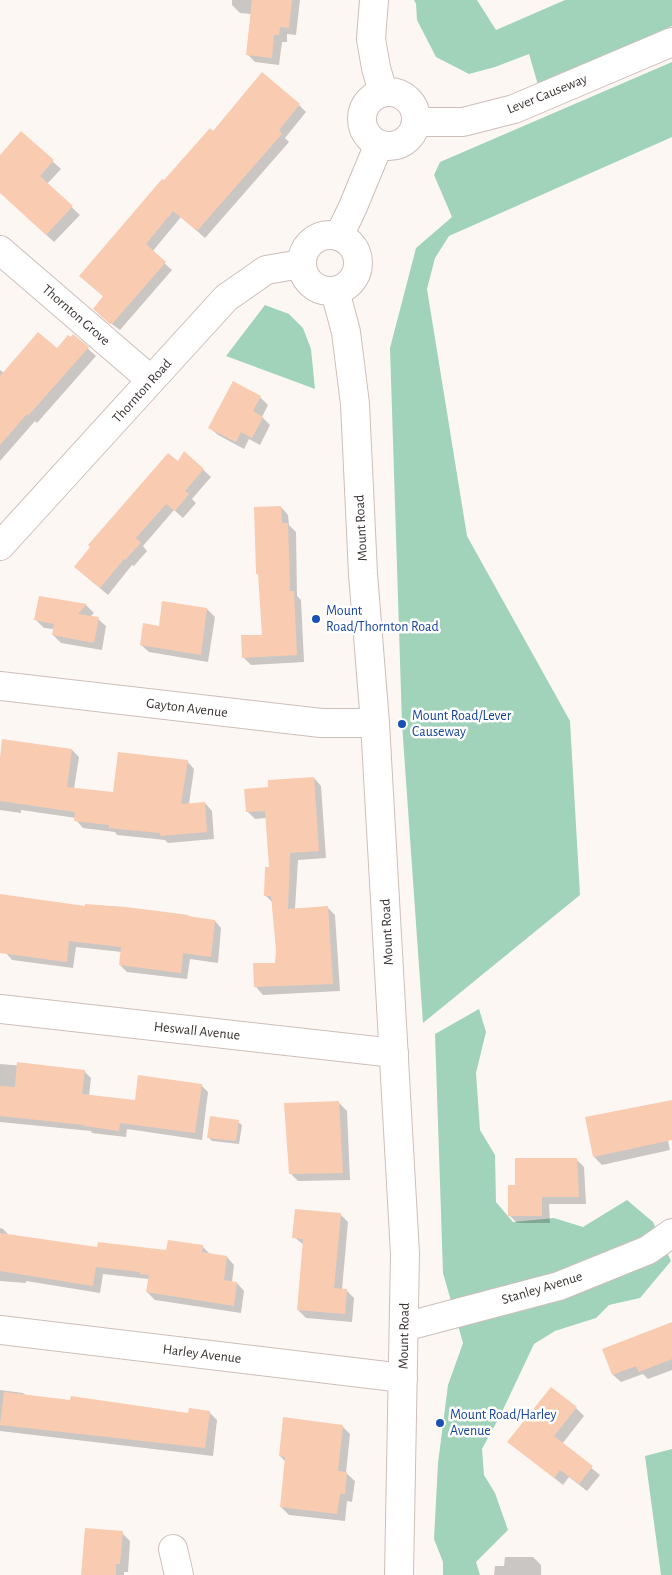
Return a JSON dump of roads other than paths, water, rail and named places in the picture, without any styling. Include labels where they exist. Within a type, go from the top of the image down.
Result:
[{"type":"street","points":[[374,0],[372,39],[376,68],[383,92]]},
{"type":"street","name":"Lever Causeway","points":[[416,122],[463,122],[514,109],[672,42]]},
{"type":"street","points":[[383,92],[392,92],[407,99],[416,113],[414,130],[409,137],[403,142],[387,146],[372,140],[366,133],[362,117],[364,108],[369,101],[383,92]]},
{"type":"street","points":[[338,236],[352,209],[379,144]]},
{"type":"street","points":[[325,236],[338,236],[346,241],[354,248],[358,264],[352,281],[343,288],[334,291],[316,288],[308,282],[303,274],[301,264],[306,247],[314,240],[325,236]]},
{"type":"street","name":"Thornton Grove","points":[[0,250],[151,380]]},
{"type":"street","name":"Thornton Road","points":[[0,546],[226,298],[266,270],[301,264]]},
{"type":"street","name":"Mount Road","points":[[334,291],[346,332],[355,404],[405,1254],[399,1575]]},
{"type":"street","name":"Gayton Avenue","points":[[0,686],[321,723],[375,723]]},
{"type":"street","name":"Heswall Avenue","points":[[0,1009],[394,1053]]},
{"type":"street","name":"Stanley Avenue","points":[[404,1327],[559,1286],[648,1250],[672,1233]]},
{"type":"street","name":"Harley Avenue","points":[[0,1330],[403,1378]]},
{"type":"place","name":"Mount Road/Thornton Road","points":[[316,619]]},
{"type":"place","name":"Mount Road/Lever Causeway","points":[[402,724]]},
{"type":"place","name":"Mount Road/Harley Avenue","points":[[440,1423]]}]
